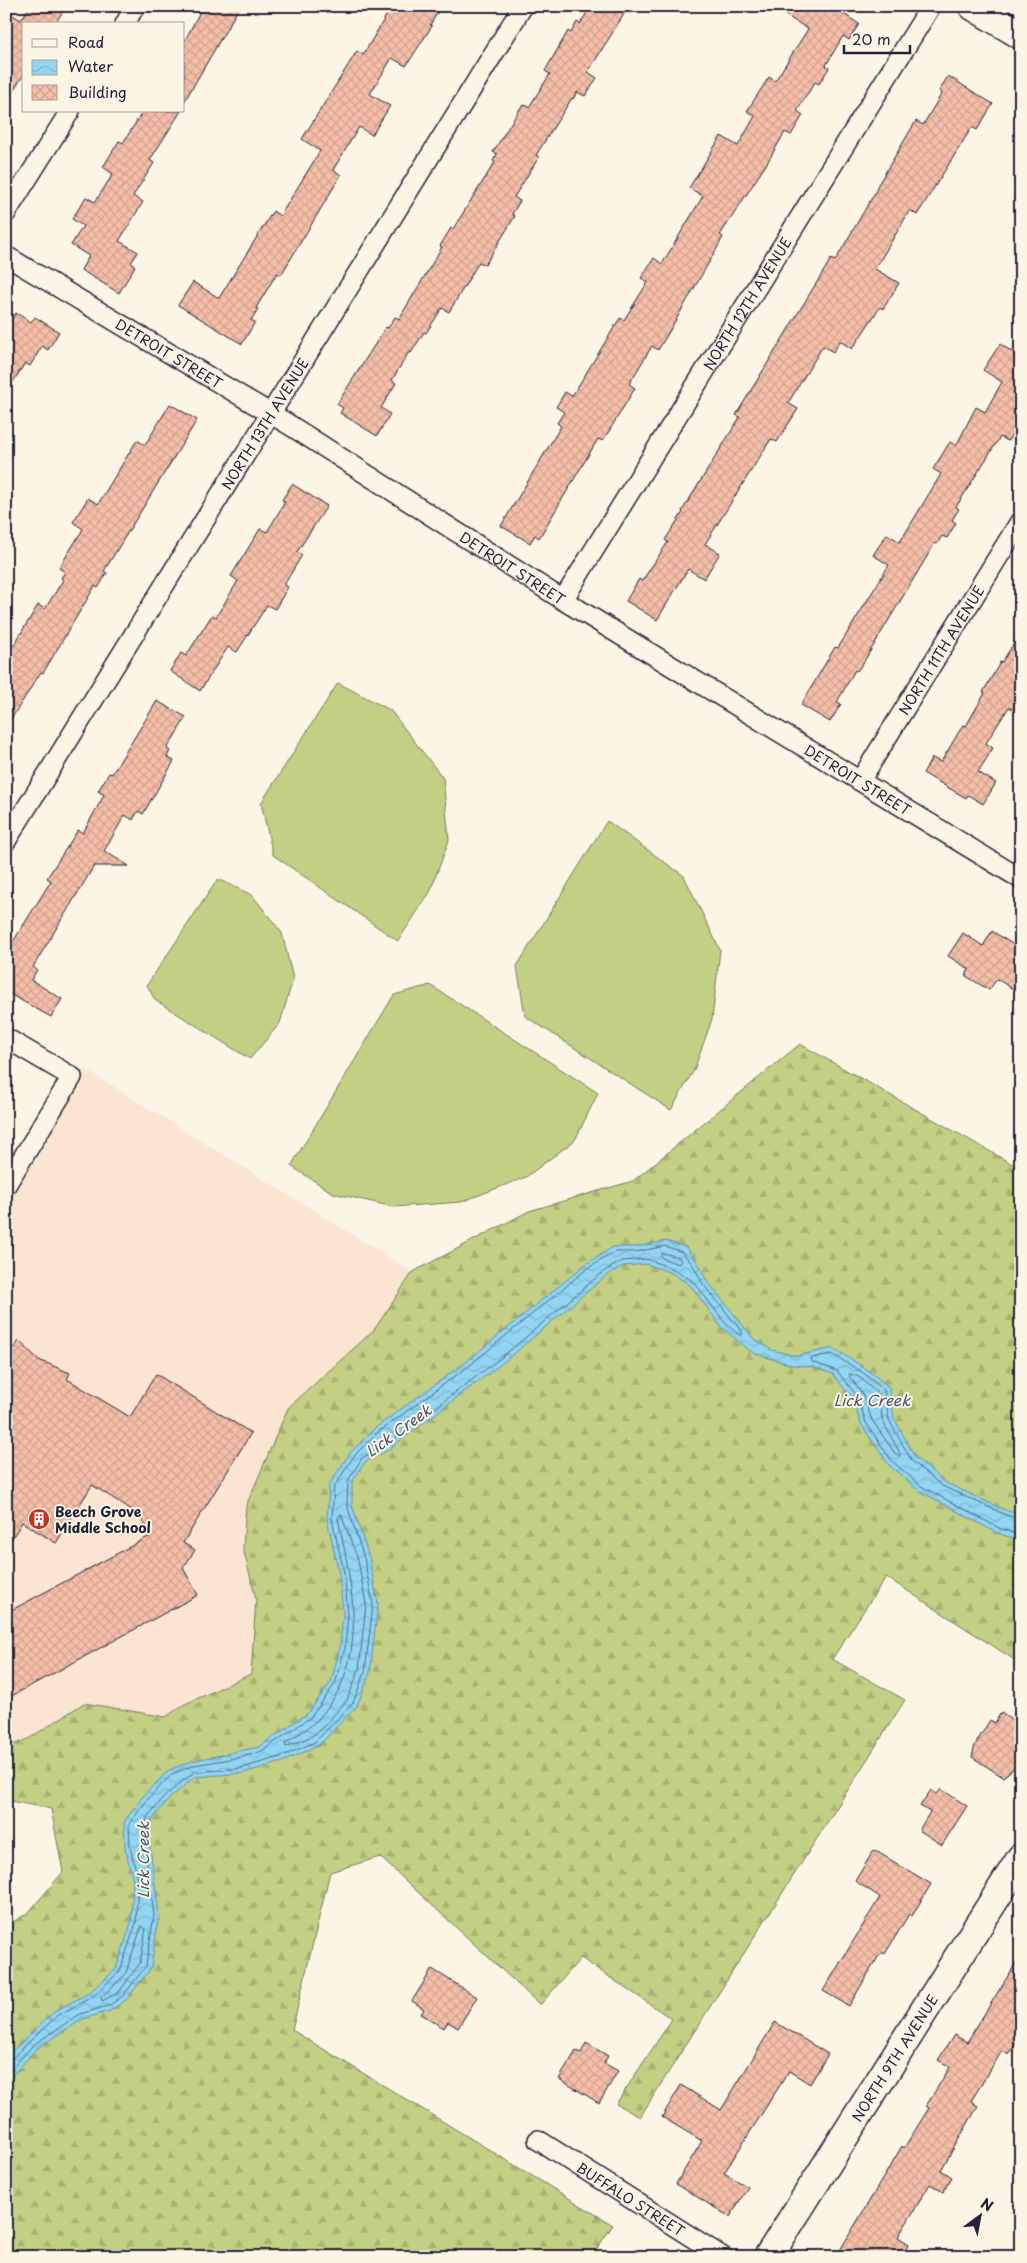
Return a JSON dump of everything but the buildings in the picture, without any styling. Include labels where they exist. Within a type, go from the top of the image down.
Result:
[{"type":"street","points":[[126,22],[135,6]]},
{"type":"street","name":"NORTH 13TH AVENUE","points":[[6,841],[523,6]]},
{"type":"street","name":"NORTH 12TH AVENUE","points":[[563,600],[931,6]]},
{"type":"street","points":[[973,6],[1021,34]]},
{"type":"street","points":[[6,213],[69,112]]},
{"type":"street","name":"DETROIT STREET","points":[[6,256],[271,413],[563,600],[1021,879]]},
{"type":"street","name":"NORTH 11TH AVENUE","points":[[860,780],[1021,520]]},
{"type":"street","points":[[6,1038],[72,1076],[6,1185]]},
{"type":"street","name":"NORTH 9TH AVENUE","points":[[768,2257],[1021,1858]]},
{"type":"street","name":"BUFFALO STREET","points":[[538,2140],[723,2257]]},
{"type":"shaded area","points":[[83,1068],[413,1272],[374,1330],[288,1408],[246,1506],[243,1548],[256,1599],[251,1674],[183,1705],[166,1717],[84,1703],[30,1738],[6,1748],[6,1206]]},
{"type":"green space","points":[[338,683],[390,710],[443,778],[449,840],[430,892],[398,941],[273,855],[261,803]]},
{"type":"green space","points":[[607,821],[684,876],[720,950],[712,1019],[694,1070],[671,1110],[525,1016],[517,966]]},
{"type":"green space","points":[[218,879],[252,895],[282,933],[293,979],[280,1023],[250,1059],[155,1000],[147,985]]},
{"type":"green space","points":[[430,985],[598,1093],[575,1140],[526,1177],[461,1202],[394,1207],[333,1193],[291,1166],[394,995]]},
{"type":"green space","points":[[800,1044],[1021,1169],[1021,1664],[886,1577],[832,1659],[905,1700],[640,2117],[616,2104],[672,2019],[581,1958],[540,2005],[380,1857],[330,1872],[292,2030],[613,2225],[591,2257],[6,2257],[6,1926],[28,1913],[63,1872],[51,1809],[6,1800],[6,1748],[30,1738],[84,1703],[166,1717],[183,1705],[251,1674],[256,1599],[243,1548],[246,1506],[288,1408],[374,1330],[413,1272],[529,1211],[633,1181]]},
{"type":"water","name":"Lick Creek","points":[[666,1241],[686,1247],[698,1263],[707,1281],[754,1339],[772,1350],[796,1356],[833,1348],[865,1368],[889,1387],[894,1418],[915,1457],[944,1482],[1007,1511],[1021,1514],[1021,1541],[997,1533],[918,1490],[889,1465],[862,1426],[852,1399],[833,1374],[814,1367],[792,1365],[753,1353],[722,1328],[691,1286],[672,1273],[646,1264],[623,1266],[606,1276],[505,1361],[388,1450],[365,1462],[352,1482],[352,1505],[369,1557],[378,1604],[370,1673],[357,1706],[318,1746],[282,1762],[243,1773],[195,1777],[171,1797],[152,1820],[149,1840],[159,1915],[151,1968],[126,2000],[110,2011],[83,2019],[36,2049],[6,2083],[6,2057],[55,2011],[89,1993],[116,1969],[131,1923],[133,1880],[125,1848],[124,1822],[144,1795],[169,1770],[192,1761],[259,1747],[308,1713],[331,1682],[340,1647],[343,1614],[339,1573],[327,1519],[329,1485],[350,1453],[375,1428],[466,1362],[586,1264],[613,1247],[635,1247]]},
{"type":"place","name":"Beech Grove Middle School","points":[[39,1519]]}]
